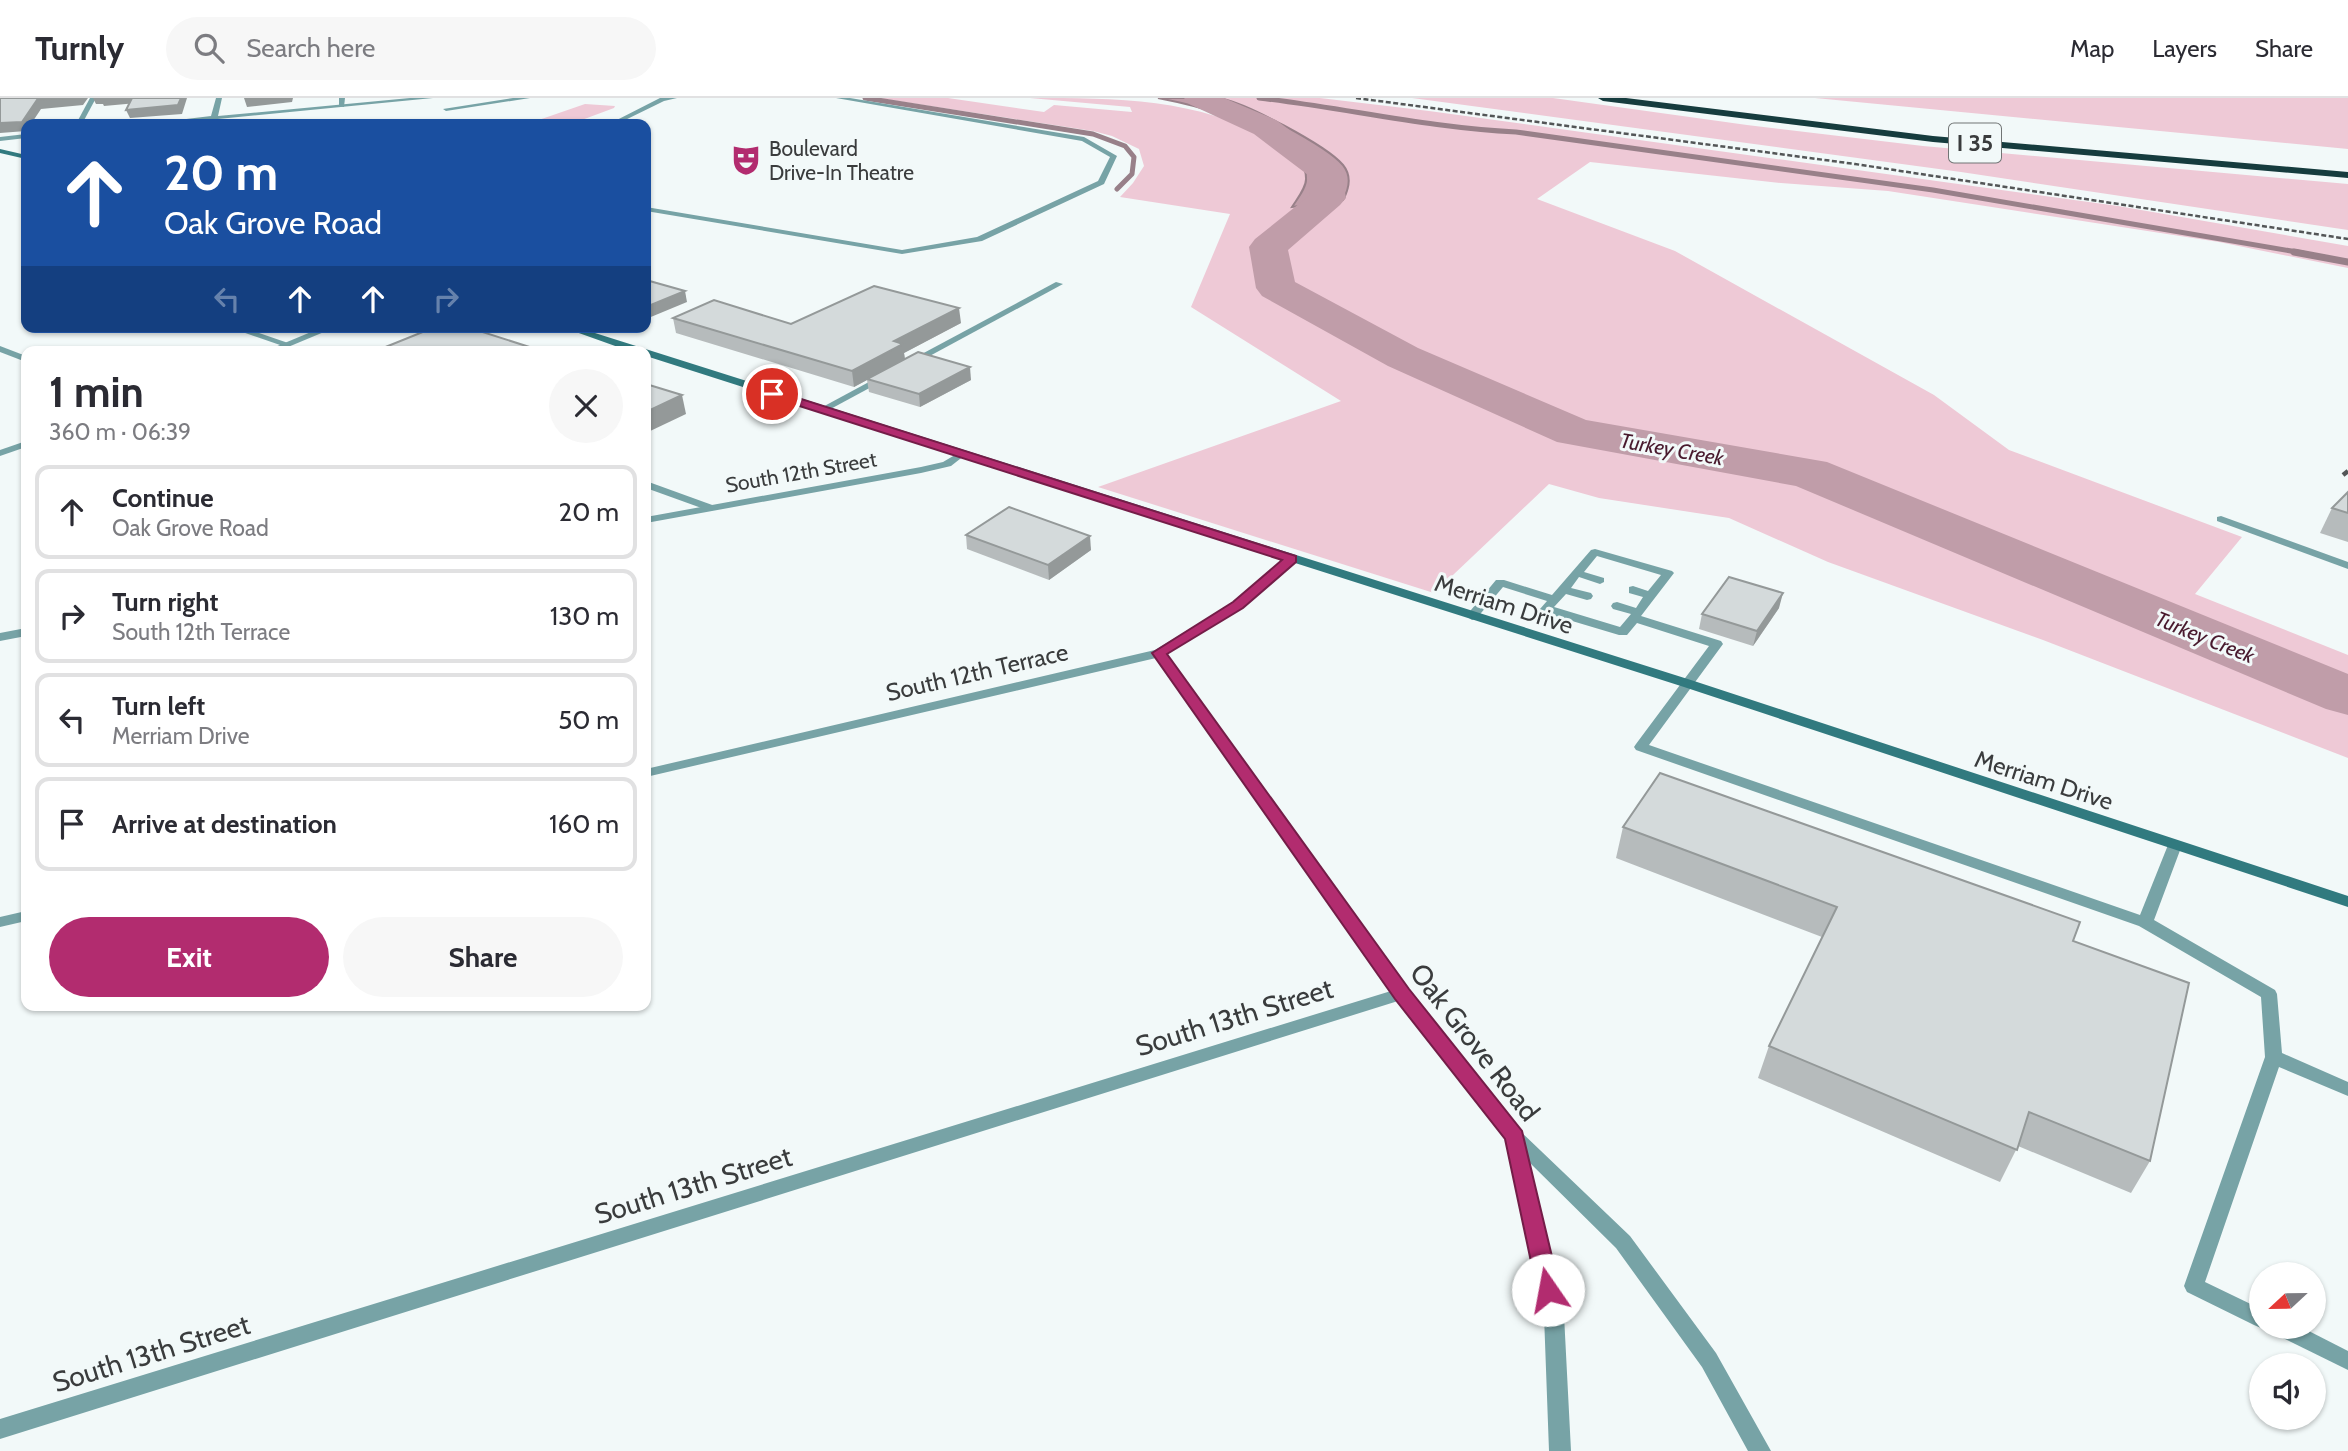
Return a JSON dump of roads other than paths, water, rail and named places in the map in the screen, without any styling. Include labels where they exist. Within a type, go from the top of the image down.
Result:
[{"type":"highway","name":"I 35","points":[[1603,98],[1933,139],[2348,175]]},
{"type":"highway","name":"I 35","points":[[1663,98],[1984,135],[2348,165]]},
{"type":"main road","points":[[0,151],[21,156]]},
{"type":"main road","name":"Merriam Drive","points":[[584,333],[624,346]]},
{"type":"main road","name":"Merriam Drive","points":[[651,355],[1689,684],[2348,902]]},
{"type":"street","points":[[82,119],[93,98]]},
{"type":"street","points":[[214,118],[219,98]]},
{"type":"street","points":[[203,119],[342,102],[430,98]]},
{"type":"street","points":[[440,98],[446,109]]},
{"type":"street","points":[[436,119],[446,109],[527,98]]},
{"type":"street","points":[[622,119],[663,99],[674,98]]},
{"type":"street","points":[[651,210],[902,252],[979,239],[1101,182],[1114,156],[1084,139],[839,98]]},
{"type":"street","points":[[0,139],[21,137]]},
{"type":"street","points":[[906,365],[1059,284]]},
{"type":"street","points":[[247,333],[281,346]]},
{"type":"street","points":[[290,346],[319,333]]},
{"type":"street","points":[[0,349],[21,357]]},
{"type":"street","points":[[822,410],[894,372]]},
{"type":"street","points":[[0,453],[21,446]]},
{"type":"street","name":"South 12th Street","points":[[651,519],[920,470],[947,464],[960,455]]},
{"type":"street","points":[[651,486],[711,508]]},
{"type":"street","points":[[2221,519],[2348,566]]},
{"type":"street","points":[[1595,552],[1668,573],[1623,632],[1546,609],[1577,573],[1595,552]]},
{"type":"street","name":"South 12th Terrace","points":[[651,771],[1159,653],[1238,605],[1291,559]]},
{"type":"street","points":[[1577,573],[1600,580]]},
{"type":"street","points":[[1472,616],[1500,583],[1554,600]]},
{"type":"street","points":[[1563,589],[1587,596]]},
{"type":"street","points":[[1633,590],[1651,596]]},
{"type":"street","points":[[1617,606],[1717,643],[1640,747],[2145,922],[2269,994],[2274,1057],[2194,1286],[2249,1312]]},
{"type":"street","points":[[0,637],[21,633]]},
{"type":"street","name":"Oak Grove Road","points":[[1159,653],[1402,994],[1514,1137],[1623,1242],[1709,1360],[1760,1451]]},
{"type":"street","points":[[2145,922],[2175,845]]},
{"type":"street","points":[[0,922],[21,917]]},
{"type":"street","name":"South 13th Street","points":[[0,1429],[1402,994]]},
{"type":"street","points":[[2274,1057],[2348,1089]]},
{"type":"street","points":[[1514,1137],[1554,1315],[1560,1451]]},
{"type":"street","points":[[2304,1339],[2348,1360]]},
{"type":"waterway","points":[[865,98],[1093,134],[1125,146],[1134,157],[1132,174],[1117,189]]},
{"type":"waterway","name":"Turkey Creek","points":[[1199,98],[1265,127],[1324,171],[1328,198],[1268,247],[1276,288],[1403,357],[1574,432],[1809,473],[2348,696]]},
{"type":"waterway","points":[[1259,98],[1933,190],[2303,253]]},
{"type":"waterway","points":[[2294,252],[2348,262]]},
{"type":"railway","points":[[1356,98],[1855,164],[2348,239]]},
{"type":"railway","points":[[2343,475],[2348,471]]},
{"type":"place","name":"Boulevard Drive-In Theatre","points":[[746,160]]}]
